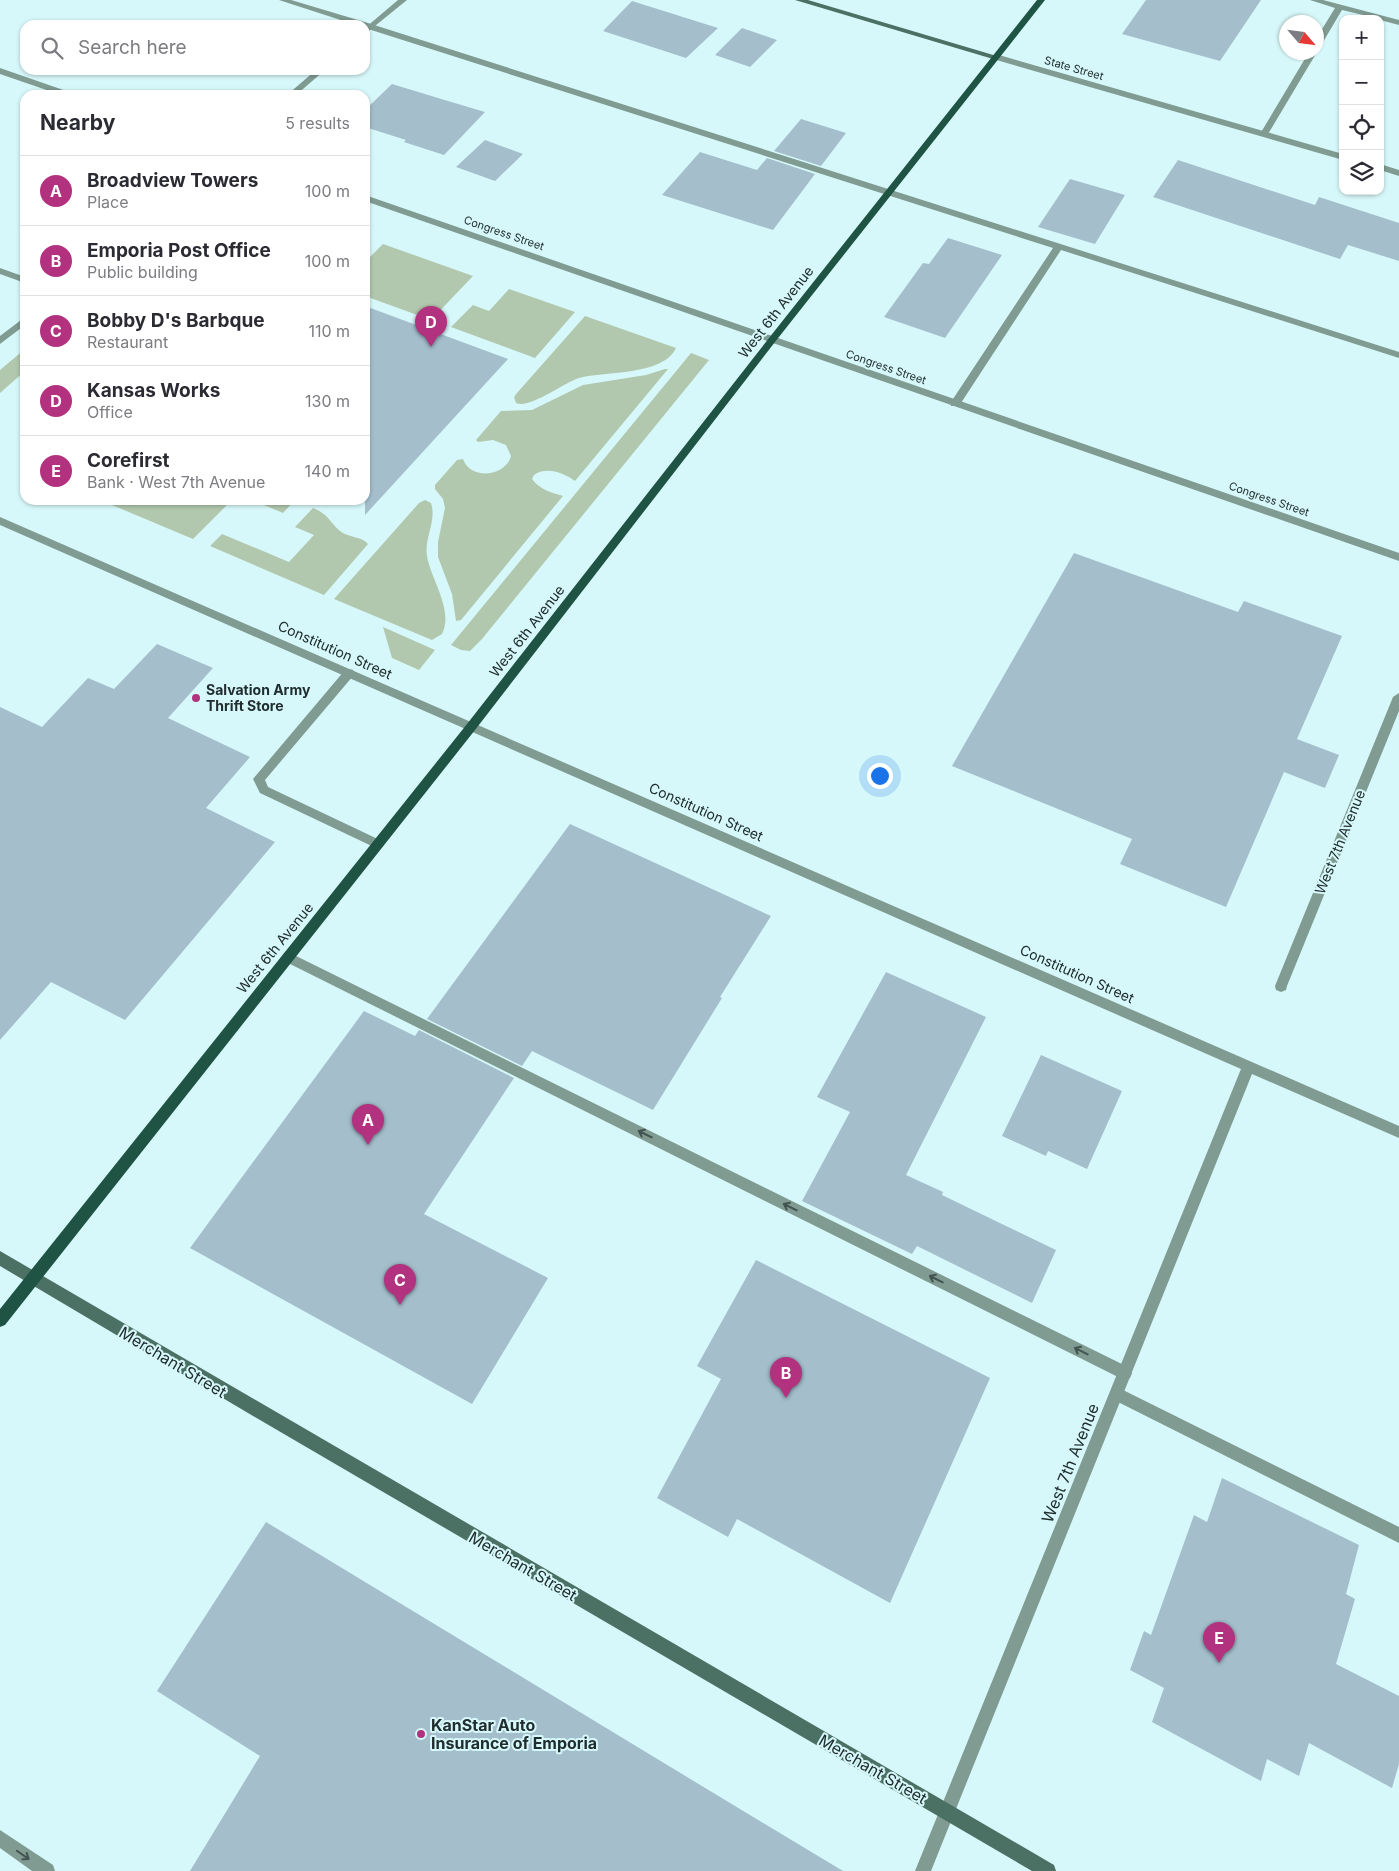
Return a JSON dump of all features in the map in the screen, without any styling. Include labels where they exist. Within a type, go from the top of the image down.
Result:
[{"type":"main road","name":"West 6th Avenue","points":[[0,1320],[471,727],[1040,0]]},
{"type":"street","points":[[283,0],[344,20]]},
{"type":"street","points":[[370,24],[403,0]]},
{"type":"street","name":"State Street","points":[[799,0],[1339,155]]},
{"type":"street","points":[[1314,0],[1399,23]]},
{"type":"street","points":[[1324,34],[1340,7]]},
{"type":"street","points":[[370,28],[1399,355]]},
{"type":"street","points":[[1264,134],[1308,60]]},
{"type":"street","points":[[0,71],[54,90]]},
{"type":"street","points":[[297,90],[315,75]]},
{"type":"street","points":[[1384,168],[1399,173]]},
{"type":"street","name":"Congress Street","points":[[370,200],[1399,558]]},
{"type":"street","points":[[955,404],[1059,246]]},
{"type":"street","points":[[0,271],[20,278]]},
{"type":"street","points":[[0,342],[20,324]]},
{"type":"street","name":"Constitution Street","points":[[0,521],[1399,1132]]},
{"type":"street","points":[[349,673],[259,779],[264,790],[378,844]]},
{"type":"street","name":"West 7th Avenue","points":[[1281,986],[1399,697]]},
{"type":"street","points":[[288,957],[1125,1373]]},
{"type":"street","name":"West 7th Avenue","points":[[923,1871],[1248,1067]]},
{"type":"street","name":"Merchant Street","points":[[0,1258],[253,1408],[1048,1871]]},
{"type":"street","points":[[1117,1394],[1399,1535]]},
{"type":"street","points":[[0,1838],[47,1871]]},
{"type":"green space","points":[[383,244],[473,276],[431,320],[370,298],[370,257]]},
{"type":"green space","points":[[509,289],[575,312],[535,358],[451,327],[473,305],[489,311]]},
{"type":"green space","points":[[585,316],[676,348],[669,357],[659,364],[632,371],[579,378],[538,399],[522,404],[516,403],[514,397],[517,393]]},
{"type":"green space","points":[[20,353],[20,375],[0,393],[0,370]]},
{"type":"green space","points":[[691,353],[709,360],[482,639],[470,651],[461,650],[451,645]]},
{"type":"green space","points":[[668,369],[575,481],[566,475],[549,471],[539,472],[534,475],[532,479],[542,488],[563,496],[461,620],[456,621],[452,594],[438,557],[438,542],[445,508],[443,499],[435,489],[435,485],[457,460],[463,459],[473,471],[480,473],[496,472],[508,463],[511,456],[506,445],[493,440],[478,442],[476,440],[501,411],[532,410],[583,385],[646,375]]},
{"type":"green space","points":[[425,500],[431,503],[432,510],[427,556],[444,605],[445,615],[445,625],[442,634],[432,640],[334,599],[419,503]]},
{"type":"green space","points":[[112,505],[227,505],[193,539]]},
{"type":"green space","points":[[264,505],[290,505],[283,513]]},
{"type":"green space","points":[[313,508],[325,515],[343,533],[365,541],[368,544],[324,595],[210,546],[222,534],[289,562],[314,535],[295,527]]},
{"type":"green space","points":[[383,627],[435,650],[419,670],[392,658]]},
{"type":"building","points":[[1146,0],[1261,0],[1220,61],[1122,34]]},
{"type":"building","points":[[632,1],[718,28],[686,58],[603,31]]},
{"type":"building","points":[[742,28],[777,40],[750,67],[715,55]]},
{"type":"building","points":[[392,84],[485,112],[444,155],[370,129],[370,105]]},
{"type":"building","points":[[801,119],[846,133],[821,166],[774,151]]},
{"type":"building","points":[[485,140],[523,154],[495,181],[456,167]]},
{"type":"building","points":[[700,152],[757,170],[767,158],[815,174],[773,230],[662,195]]},
{"type":"building","points":[[1178,160],[1315,205],[1319,197],[1399,223],[1399,261],[1348,245],[1340,259],[1153,197]]},
{"type":"building","points":[[1070,179],[1125,195],[1095,244],[1038,227]]},
{"type":"building","points":[[948,238],[1002,255],[945,338],[884,317],[923,263],[929,264]]},
{"type":"building","points":[[370,308],[508,359],[365,515],[365,505],[370,505]]},
{"type":"building","points":[[1074,553],[1238,612],[1244,601],[1342,636],[1297,739],[1339,755],[1325,788],[1284,772],[1226,907],[1120,864],[1132,839],[952,766]]},
{"type":"building","points":[[157,644],[213,668],[168,718],[250,757],[206,808],[275,842],[125,1020],[51,982],[0,1040],[0,707],[42,727],[88,678],[114,689]]},
{"type":"building","points":[[570,824],[771,916],[653,1110],[532,1051],[522,1066],[427,1019]]},
{"type":"building","points":[[886,972],[986,1017],[906,1175],[943,1192],[942,1195],[1056,1250],[1032,1303],[917,1246],[912,1254],[802,1201],[850,1112],[817,1097]]},
{"type":"building","points":[[364,1011],[415,1036],[419,1030],[514,1078],[424,1214],[548,1278],[472,1404],[190,1248]]},
{"type":"building","points":[[1041,1055],[1122,1091],[1087,1169],[1048,1151],[1046,1156],[1002,1136]]},
{"type":"building","points":[[756,1260],[990,1378],[890,1603],[737,1519],[728,1537],[657,1498],[721,1379],[697,1366]]},
{"type":"building","points":[[1222,1478],[1359,1545],[1346,1594],[1355,1599],[1336,1664],[1399,1696],[1399,1764],[1392,1788],[1309,1743],[1299,1776],[1267,1759],[1261,1781],[1152,1722],[1164,1688],[1130,1670],[1144,1631],[1151,1635],[1194,1515],[1207,1522]]},
{"type":"building","points":[[266,1522],[843,1871],[190,1871],[260,1756],[157,1691]]},
{"type":"place","name":"Kansas Works","points":[[431,347]]},
{"type":"place","name":"Salvation Army Thrift Store","points":[[196,698]]},
{"type":"place","name":"Broadview Towers","points":[[368,1145]]},
{"type":"place","name":"Bobby D's Barbque","points":[[400,1305]]},
{"type":"place","name":"Emporia Post Office","points":[[786,1398]]},
{"type":"place","name":"Corefirst","points":[[1219,1663]]},
{"type":"place","name":"KanStar Auto Insurance of Emporia","points":[[421,1734]]}]
